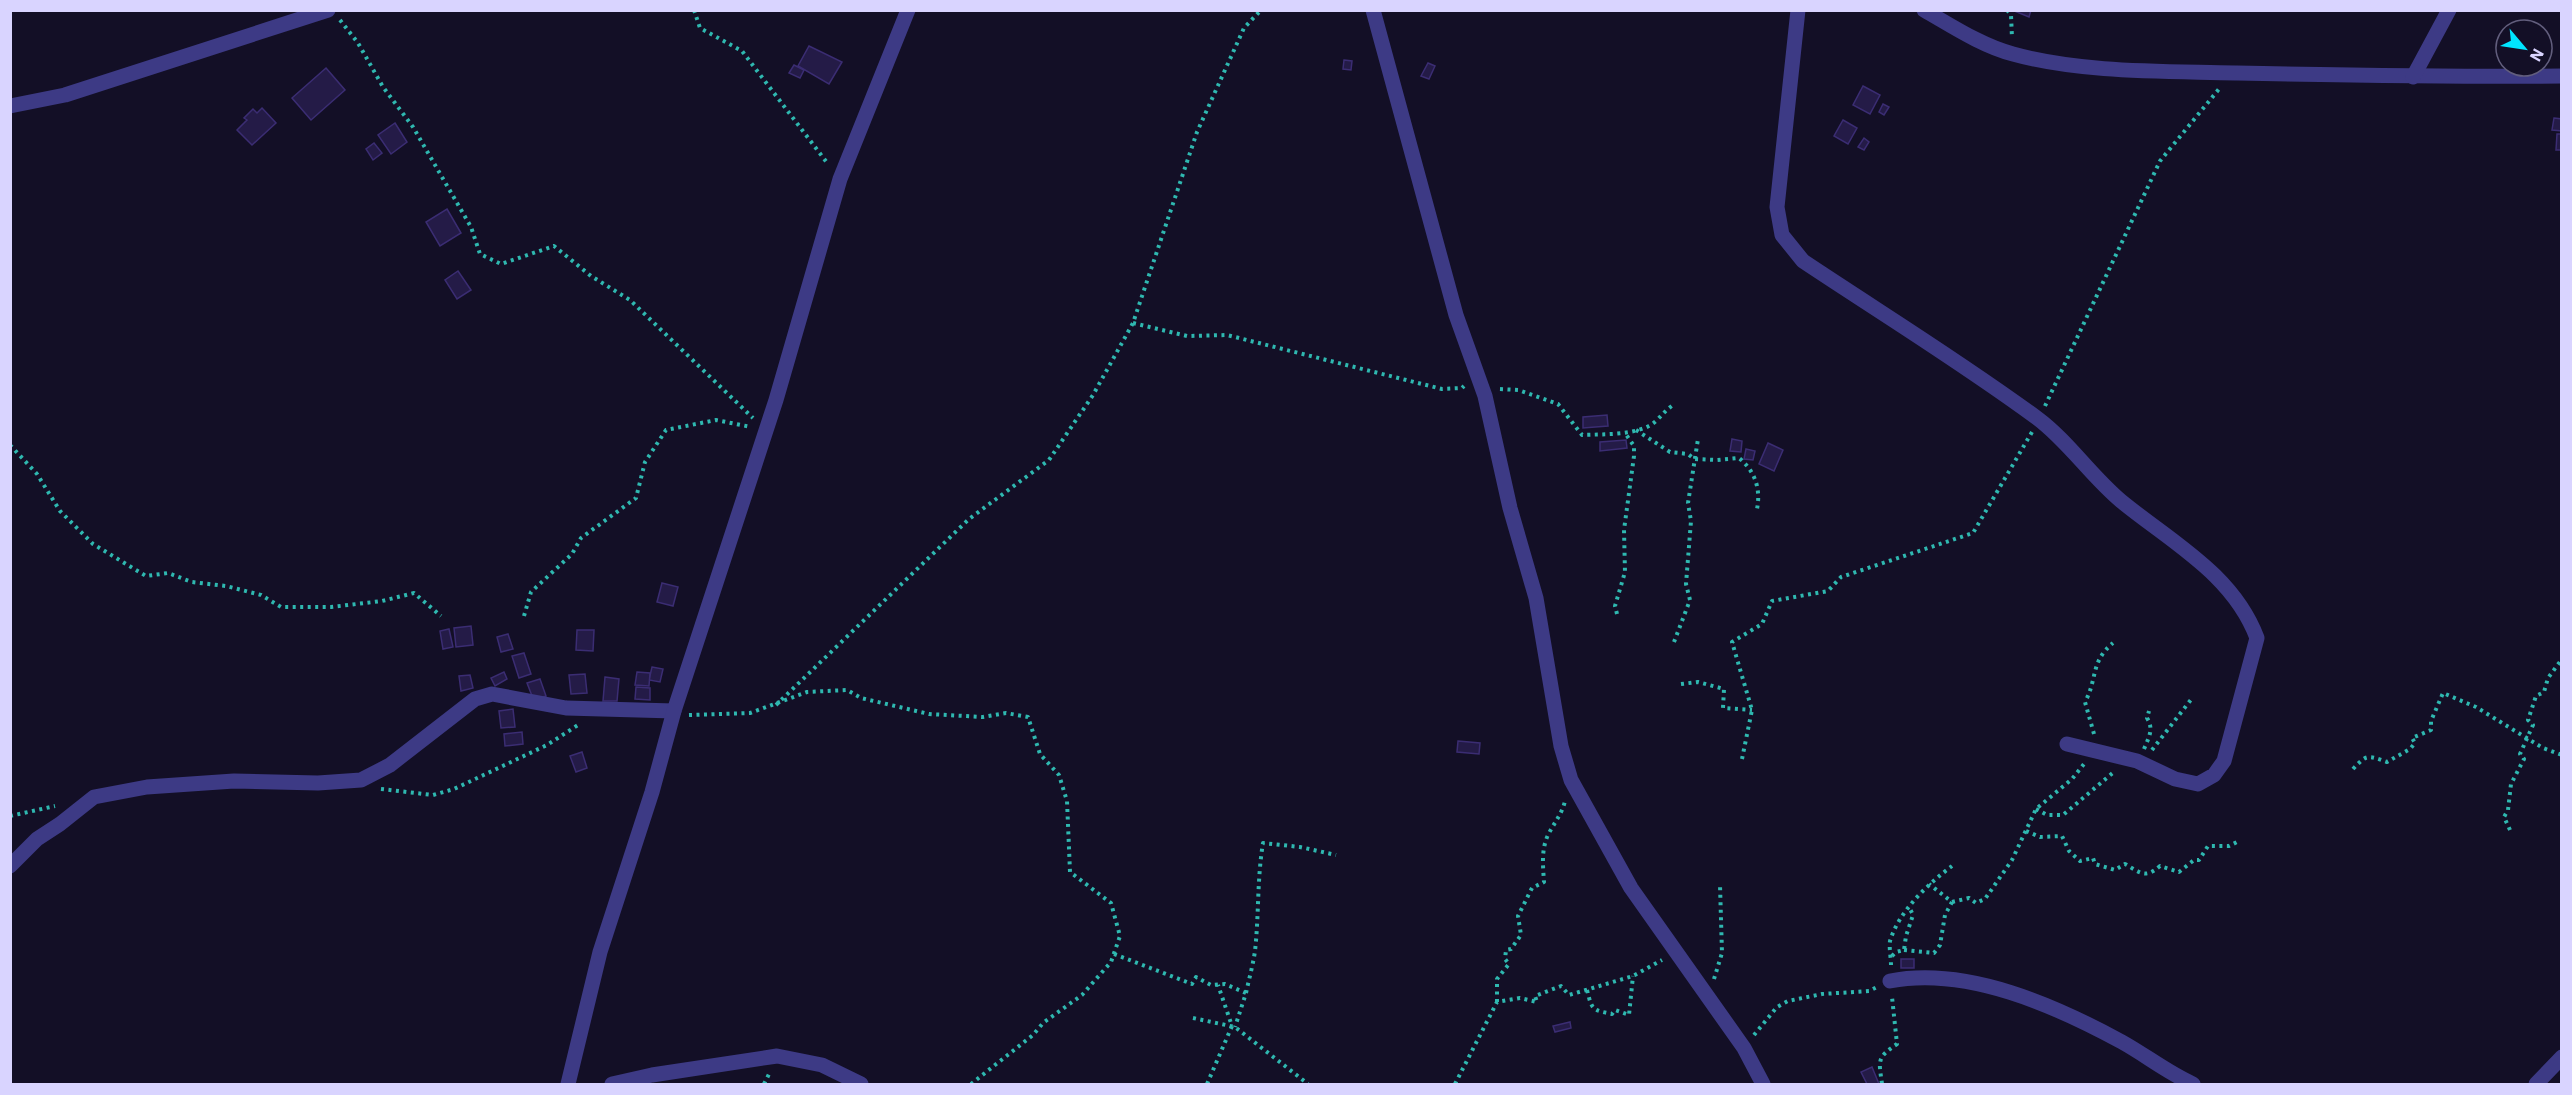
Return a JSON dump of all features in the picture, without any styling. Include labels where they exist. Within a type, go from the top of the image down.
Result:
[{"type":"street","points":[[568,1084],[600,952],[652,792],[674,711],[767,430],[840,179],[908,10]]},
{"type":"street","points":[[1373,10],[1455,315],[1485,396],[1510,508],[1536,598],[1561,746],[1572,780],[1631,888],[1744,1048],[1763,1084]]},
{"type":"street","points":[[1798,10],[1778,207],[1782,236],[1803,261],[2039,419],[2120,500],[2205,564],[2227,588],[2253,625],[2257,638],[2224,761],[2214,775],[2198,784],[2175,779],[2138,761],[2067,744]]},
{"type":"street","points":[[1924,10],[1977,40],[2012,54],[2059,63],[2148,71],[2413,77],[2562,76]]},
{"type":"street","points":[[2413,77],[2449,10]]},
{"type":"street","points":[[10,106],[65,95],[333,15]]},
{"type":"street","points":[[10,866],[37,839],[94,797],[147,787],[234,781],[318,783],[361,780],[390,765],[475,699],[492,694],[566,708],[674,711]]},
{"type":"street","points":[[1890,981],[1905,978],[1951,978],[1986,986],[2029,1000],[2081,1020],[2125,1044],[2168,1073],[2193,1084]]},
{"type":"street","points":[[612,1084],[652,1075],[777,1056],[822,1065],[861,1084]]},
{"type":"street","points":[[2536,1084],[2562,1057]]},
{"type":"path","points":[[694,10],[700,28],[742,51],[840,179]]},
{"type":"path","points":[[776,705],[969,519],[1049,460],[1093,395],[1133,323],[1197,132],[1245,28],[1261,10]]},
{"type":"path","points":[[2007,10],[2011,15],[2012,54]]},
{"type":"path","points":[[333,15],[358,43],[383,87],[413,127],[471,227],[480,254],[501,264],[554,246],[591,276],[630,300],[767,430]]},
{"type":"path","points":[[1742,759],[1752,710],[1732,642],[1762,624],[1772,601],[1828,591],[1840,577],[1972,533],[2039,419],[2160,161],[2232,73]]},
{"type":"path","points":[[1133,323],[1187,336],[1227,335],[1442,389],[1462,388],[1475,371]]},
{"type":"path","points":[[1485,396],[1502,388],[1518,390],[1558,404],[1582,435],[1625,433],[1636,430],[1655,422],[1660,414],[1673,405]]},
{"type":"path","points":[[524,616],[531,592],[572,554],[581,538],[636,498],[645,462],[666,430],[716,420],[767,430]]},
{"type":"path","points":[[1636,430],[1670,452],[1689,454],[1694,459],[1739,458],[1749,465],[1760,487],[1757,509]]},
{"type":"path","points":[[1617,614],[1615,606],[1625,572],[1624,530],[1634,456],[1634,446],[1625,433]]},
{"type":"path","points":[[1674,642],[1690,600],[1686,584],[1691,521],[1688,503],[1698,439]]},
{"type":"path","points":[[10,445],[37,474],[60,512],[93,544],[146,576],[168,573],[192,582],[226,586],[261,595],[281,607],[331,607],[382,601],[414,592],[441,616]]},
{"type":"path","points":[[2510,830],[2504,817],[2508,810],[2511,784],[2524,759],[2520,754],[2532,725],[2528,720],[2536,696],[2544,693],[2548,678],[2562,659]]},
{"type":"path","points":[[1681,684],[1698,682],[1724,689],[1723,708],[1752,710]]},
{"type":"path","points":[[674,711],[690,715],[750,713],[807,692],[847,690],[861,698],[929,714],[983,717],[1006,713],[1028,717],[1040,754],[1059,775],[1067,801],[1070,872],[1111,903],[1120,936],[1112,962],[1083,995],[1043,1023],[1033,1035],[972,1084]]},
{"type":"path","points":[[2353,769],[2369,756],[2386,762],[2410,750],[2415,743],[2412,738],[2431,730],[2431,721],[2443,693],[2476,707],[2543,748],[2562,754]]},
{"type":"path","points":[[2036,808],[2048,815],[2062,815],[2122,765],[2129,766],[2150,754],[2193,697]]},
{"type":"path","points":[[373,788],[415,795],[433,795],[454,789],[548,745],[601,710]]},
{"type":"path","points":[[2138,761],[2151,733],[2152,725],[2147,718],[2149,711]]},
{"type":"path","points":[[1455,1084],[1497,1002],[1497,979],[1509,964],[1505,959],[1506,950],[1511,949],[1521,935],[1518,916],[1532,888],[1544,882],[1542,858],[1547,837],[1562,811],[1568,783],[1572,780]]},
{"type":"path","points":[[2026,831],[2040,837],[2062,837],[2068,851],[2080,861],[2093,858],[2095,864],[2115,870],[2126,864],[2144,874],[2151,874],[2160,866],[2179,872],[2194,860],[2199,860],[2208,846],[2229,846],[2237,842]]},
{"type":"path","points":[[1207,1084],[1246,993],[1255,952],[1259,894],[1257,875],[1263,843],[1300,847],[1336,855]]},
{"type":"path","points":[[1891,957],[1896,952],[1904,951],[1934,953],[1940,945],[1945,915],[1952,902],[1969,898],[1976,903],[1985,899],[2012,860]]},
{"type":"path","points":[[1882,1084],[1879,1061],[1883,1054],[1897,1044],[1890,981],[1890,943],[1909,907],[1929,884],[1952,866]]},
{"type":"path","points":[[1929,884],[1952,902]]},
{"type":"path","points":[[1706,993],[1713,984],[1722,953],[1720,885]]},
{"type":"path","points":[[1904,951],[1913,915],[1909,907]]},
{"type":"path","points":[[1114,954],[1192,984],[1196,978],[1211,986],[1225,984],[1246,993]]},
{"type":"path","points":[[1497,1002],[1521,998],[1537,1002],[1535,996],[1561,986],[1569,995],[1633,975],[1659,960],[1686,965]]},
{"type":"path","points":[[1587,990],[1591,1006],[1596,1011],[1612,1014],[1615,1010],[1629,1015],[1633,975]]},
{"type":"path","points":[[1744,1048],[1777,1007],[1788,1001],[1822,994],[1869,991],[1890,981]]},
{"type":"path","points":[[1218,985],[1233,1027]]},
{"type":"path","points":[[1193,1018],[1233,1027],[1308,1084]]},
{"type":"building","points":[[2012,10],[2031,10],[2029,17]]},
{"type":"building","points":[[809,46],[842,62],[829,84],[798,66]]},
{"type":"building","points":[[1344,60],[1352,61],[1351,70],[1343,69]]},
{"type":"building","points":[[1428,63],[1435,66],[1429,79],[1421,76]]},
{"type":"building","points":[[794,65],[804,70],[800,78],[789,73]]},
{"type":"building","points":[[326,68],[345,90],[311,120],[292,98]]},
{"type":"building","points":[[1863,86],[1880,95],[1870,114],[1853,105]]},
{"type":"building","points":[[1883,104],[1889,107],[1884,115],[1879,112]]},
{"type":"building","points":[[262,108],[276,123],[252,145],[237,130],[247,120],[244,118],[253,109],[257,113]]},
{"type":"building","points":[[2554,118],[2562,119],[2562,131],[2552,130]]},
{"type":"building","points":[[1843,120],[1857,128],[1848,144],[1834,136]]},
{"type":"building","points":[[395,123],[407,142],[391,154],[378,135]]},
{"type":"building","points":[[2557,134],[2562,134],[2562,150],[2556,150]]},
{"type":"building","points":[[1864,138],[1869,142],[1864,150],[1858,147]]},
{"type":"building","points":[[374,143],[382,153],[373,160],[366,149]]},
{"type":"building","points":[[447,209],[461,233],[440,246],[426,222]]},
{"type":"building","points":[[458,271],[471,290],[457,299],[445,280]]},
{"type":"building","points":[[1607,415],[1608,426],[1583,428],[1583,417]]},
{"type":"building","points":[[1732,439],[1742,441],[1741,452],[1730,451]]},
{"type":"building","points":[[1626,440],[1627,448],[1600,451],[1600,442]]},
{"type":"building","points":[[1768,443],[1783,450],[1774,471],[1759,464]]},
{"type":"building","points":[[1746,449],[1755,451],[1753,460],[1744,459]]},
{"type":"building","points":[[662,583],[678,587],[673,606],[657,602]]},
{"type":"building","points":[[471,626],[473,645],[456,647],[454,628]]},
{"type":"building","points":[[449,629],[453,647],[443,649],[440,631]]},
{"type":"building","points":[[577,630],[594,630],[593,651],[576,650]]},
{"type":"building","points":[[508,634],[513,649],[501,652],[497,637]]},
{"type":"building","points":[[524,653],[531,674],[519,678],[512,656]]},
{"type":"building","points":[[652,667],[663,669],[660,682],[649,680]]},
{"type":"building","points":[[504,672],[507,679],[495,686],[491,678]]},
{"type":"building","points":[[637,672],[650,673],[649,686],[635,685]]},
{"type":"building","points":[[585,674],[587,693],[571,694],[569,675]]},
{"type":"building","points":[[470,675],[473,688],[461,691],[459,676]]},
{"type":"building","points":[[605,677],[619,679],[617,701],[603,701]]},
{"type":"building","points":[[540,679],[546,696],[534,701],[527,683]]},
{"type":"building","points":[[636,687],[650,688],[650,700],[635,699]]},
{"type":"building","points":[[513,709],[515,727],[501,728],[499,711]]},
{"type":"building","points":[[522,732],[523,744],[505,746],[504,734]]},
{"type":"building","points":[[1458,741],[1480,743],[1479,754],[1457,752]]},
{"type":"building","points":[[582,752],[587,768],[576,772],[570,756]]},
{"type":"building","points":[[1901,959],[1914,959],[1914,968],[1901,968]]},
{"type":"building","points":[[1570,1022],[1571,1028],[1555,1032],[1553,1026]]},
{"type":"building","points":[[1872,1067],[1879,1084],[1867,1084],[1861,1072]]}]
